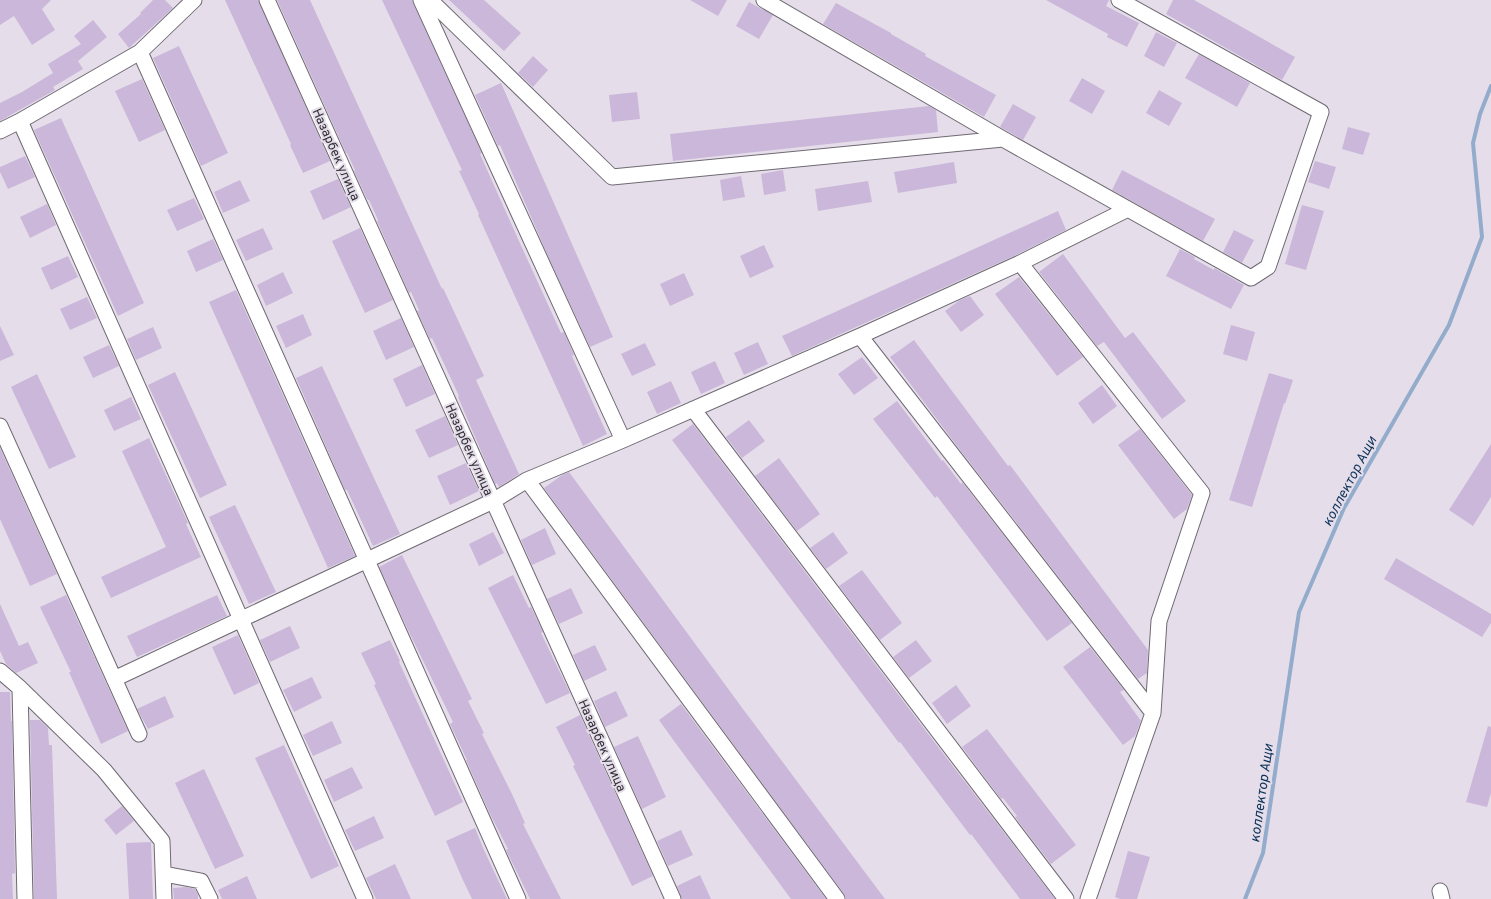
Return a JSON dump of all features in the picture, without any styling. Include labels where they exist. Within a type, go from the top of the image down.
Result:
[{"type":"street","points":[[0,131],[140,52],[194,0]]},
{"type":"street","name":"Назарбек улица","points":[[267,0],[672,899]]},
{"type":"street","points":[[421,0],[623,440]]},
{"type":"street","points":[[430,0],[612,177],[1004,139]]},
{"type":"street","points":[[764,0],[1128,210],[1252,278],[1268,267],[1322,112],[1119,0]]},
{"type":"street","points":[[140,52],[518,899]]},
{"type":"street","points":[[20,121],[365,899]]},
{"type":"street","points":[[114,679],[493,501],[527,480],[623,440],[860,336],[1020,263],[1128,210]]},
{"type":"street","points":[[1020,263],[1202,493],[1159,621],[1153,713],[1088,899]]},
{"type":"street","points":[[860,336],[1153,713]]},
{"type":"street","points":[[694,409],[1066,899]]},
{"type":"street","points":[[0,426],[139,734]]},
{"type":"street","points":[[527,480],[836,899]]},
{"type":"street","points":[[0,671],[20,688],[104,770],[162,841],[164,899]]},
{"type":"street","points":[[20,688],[25,899]]},
{"type":"street","points":[[164,874],[201,881],[210,899]]},
{"type":"building","points":[[0,0],[51,0],[42,9],[55,30],[32,45],[14,16],[0,25]]},
{"type":"building","points":[[153,0],[165,0],[173,8],[129,48],[118,34],[141,14],[140,13]]},
{"type":"building","points":[[225,0],[258,0],[330,161],[303,173]]},
{"type":"building","points":[[277,0],[310,0],[442,289],[443,288],[484,376],[476,380],[519,474],[499,487],[497,483],[495,484],[458,397],[459,396],[432,338],[430,339],[417,311],[419,310],[411,292],[409,293],[369,200],[367,199],[354,171],[355,170]]},
{"type":"building","points":[[382,0],[412,0],[482,153],[480,154],[561,333],[564,332],[574,355],[572,356],[607,434],[583,446],[478,215],[479,214],[459,171],[462,170]]},
{"type":"building","points":[[449,0],[484,0],[521,33],[504,51]]},
{"type":"building","points":[[690,0],[727,0],[718,16]]},
{"type":"building","points":[[1046,0],[1109,0],[1106,6],[1139,23],[1127,47],[1107,37],[1108,34]]},
{"type":"building","points":[[1173,0],[1194,0],[1295,57],[1282,80],[1166,14]]},
{"type":"building","points":[[749,2],[773,15],[759,39],[736,26]]},
{"type":"building","points":[[836,3],[891,33],[926,54],[925,56],[996,95],[984,117],[823,24]]},
{"type":"building","points":[[93,20],[107,37],[78,61],[83,69],[53,87],[55,90],[0,121],[0,103],[22,92],[53,73],[48,64],[81,44],[74,36]]},
{"type":"building","points":[[1156,32],[1177,43],[1164,67],[1144,56]]},
{"type":"building","points":[[179,46],[228,153],[201,166],[153,58]]},
{"type":"building","points":[[1199,54],[1250,83],[1237,107],[1185,78]]},
{"type":"building","points":[[533,56],[548,70],[533,87],[518,73]]},
{"type":"building","points":[[1082,78],[1105,91],[1092,114],[1069,101]]},
{"type":"building","points":[[142,79],[165,130],[139,142],[115,91]]},
{"type":"building","points":[[501,83],[613,337],[590,347],[548,256],[500,145],[498,146],[475,95]]},
{"type":"building","points":[[1159,90],[1182,103],[1169,126],[1146,113]]},
{"type":"building","points":[[637,92],[640,119],[612,122],[609,95]]},
{"type":"building","points":[[1013,104],[1036,117],[1023,140],[1000,127]]},
{"type":"building","points":[[929,106],[936,110],[938,132],[673,161],[670,134]]},
{"type":"building","points":[[61,118],[144,303],[118,316],[34,130]]},
{"type":"building","points":[[1348,127],[1370,133],[1363,155],[1342,149]]},
{"type":"building","points":[[25,156],[35,177],[8,189],[0,172],[0,167]]},
{"type":"building","points":[[1315,161],[1336,167],[1329,189],[1308,182]]},
{"type":"building","points":[[954,162],[957,183],[898,193],[894,172]]},
{"type":"building","points":[[783,170],[786,191],[764,195],[761,174]]},
{"type":"building","points":[[1122,170],[1215,219],[1203,241],[1112,190]]},
{"type":"building","points":[[741,176],[745,197],[723,201],[720,180]]},
{"type":"building","points":[[338,179],[351,207],[323,220],[310,191]]},
{"type":"building","points":[[240,180],[250,201],[223,213],[214,192]]},
{"type":"building","points":[[868,181],[872,202],[818,211],[815,189]]},
{"type":"building","points":[[194,198],[204,219],[177,231],[167,210]]},
{"type":"building","points":[[47,204],[56,225],[30,238],[20,217]]},
{"type":"building","points":[[1302,205],[1324,211],[1306,270],[1285,264]]},
{"type":"building","points":[[1058,211],[1066,230],[1016,255],[792,356],[782,336]]},
{"type":"building","points":[[263,228],[273,249],[246,261],[236,240]]},
{"type":"building","points":[[360,228],[393,300],[365,313],[332,241]]},
{"type":"building","points":[[1234,230],[1254,240],[1242,263],[1223,252]]},
{"type":"building","points":[[213,239],[223,260],[196,272],[187,251]]},
{"type":"building","points":[[764,245],[774,267],[750,278],[740,256]]},
{"type":"building","points":[[1180,249],[1195,257],[1194,259],[1214,270],[1214,268],[1244,285],[1231,309],[1166,276]]},
{"type":"building","points":[[1063,254],[1125,338],[1133,332],[1186,401],[1162,419],[1104,342],[1097,346],[1039,272]]},
{"type":"building","points":[[68,256],[78,277],[51,290],[41,268]]},
{"type":"building","points":[[283,272],[293,293],[266,306],[257,285]]},
{"type":"building","points":[[684,273],[694,295],[670,306],[660,284]]},
{"type":"building","points":[[1019,277],[1083,357],[1057,376],[995,294]]},
{"type":"building","points":[[236,290],[355,556],[328,568],[209,302]]},
{"type":"building","points":[[970,296],[984,315],[961,332],[945,311],[960,300]]},
{"type":"building","points":[[87,297],[97,318],[70,330],[60,309]]},
{"type":"building","points":[[303,314],[312,335],[286,348],[276,326]]},
{"type":"building","points":[[401,318],[414,347],[386,360],[373,331]]},
{"type":"building","points":[[1231,325],[1255,332],[1247,361],[1223,354]]},
{"type":"building","points":[[0,326],[14,355],[0,361]]},
{"type":"building","points":[[153,327],[162,348],[136,360],[127,339]]},
{"type":"building","points":[[914,340],[1008,466],[1010,465],[1148,650],[1147,673],[1138,679],[960,450],[890,357]]},
{"type":"building","points":[[758,342],[768,364],[744,375],[734,353]]},
{"type":"building","points":[[645,343],[656,365],[632,376],[621,354]]},
{"type":"building","points":[[109,345],[119,366],[93,378],[83,357]]},
{"type":"building","points":[[862,357],[878,378],[854,395],[838,374]]},
{"type":"building","points":[[715,361],[725,383],[701,394],[691,372]]},
{"type":"building","points":[[422,365],[435,394],[406,407],[393,379]]},
{"type":"building","points":[[322,366],[400,534],[373,546],[347,490],[345,490],[296,378]]},
{"type":"building","points":[[175,372],[227,485],[200,498],[148,385]]},
{"type":"building","points":[[1269,373],[1293,380],[1285,404],[1284,403],[1252,507],[1229,500]]},
{"type":"building","points":[[37,374],[76,457],[49,469],[11,387]]},
{"type":"building","points":[[671,381],[681,403],[657,414],[647,392]]},
{"type":"building","points":[[1102,385],[1117,406],[1093,424],[1078,403]]},
{"type":"building","points":[[131,397],[141,419],[114,431],[104,410]]},
{"type":"building","points":[[897,401],[942,461],[943,460],[961,484],[962,482],[1072,623],[1047,641],[937,496],[935,498],[873,419]]},
{"type":"building","points":[[445,416],[458,445],[429,458],[415,430]]},
{"type":"building","points":[[749,420],[765,441],[742,458],[726,437]]},
{"type":"building","points":[[693,424],[1055,899],[1020,899],[900,742],[899,743],[672,440]]},
{"type":"building","points":[[1140,429],[1192,495],[1187,509],[1174,519],[1118,445]]},
{"type":"building","points":[[149,438],[188,523],[186,524],[201,557],[111,598],[101,577],[166,547],[122,451]]},
{"type":"building","points":[[1491,444],[1491,497],[1473,526],[1449,510]]},
{"type":"building","points":[[0,448],[57,574],[30,586],[0,519]]},
{"type":"building","points":[[779,458],[820,514],[797,531],[755,476]]},
{"type":"building","points":[[466,463],[479,491],[450,505],[437,476]]},
{"type":"building","points":[[569,472],[885,899],[846,899],[844,894],[544,488],[562,475]]},
{"type":"building","points":[[235,505],[276,592],[249,604],[209,517]]},
{"type":"building","points":[[545,528],[556,554],[532,565],[521,540]]},
{"type":"building","points":[[493,532],[504,553],[479,566],[469,544]]},
{"type":"building","points":[[833,532],[848,553],[826,569],[810,548]]},
{"type":"building","points":[[402,555],[472,699],[468,701],[484,733],[482,734],[512,794],[525,823],[523,824],[561,899],[530,899],[506,850],[508,849],[490,814],[450,724],[453,722],[379,567]]},
{"type":"building","points":[[1396,558],[1491,614],[1491,623],[1482,637],[1384,579]]},
{"type":"building","points":[[862,570],[902,623],[880,640],[839,586]]},
{"type":"building","points":[[513,575],[529,608],[531,607],[543,632],[541,633],[570,693],[546,704],[488,588]]},
{"type":"building","points":[[571,588],[583,613],[559,624],[547,599]]},
{"type":"building","points":[[66,595],[128,731],[101,744],[69,672],[71,672],[40,607]]},
{"type":"building","points":[[217,595],[227,616],[137,657],[127,636]]},
{"type":"building","points":[[0,604],[19,646],[28,642],[38,663],[16,673],[6,664],[0,651]]},
{"type":"building","points":[[290,626],[300,648],[270,662],[260,640]]},
{"type":"building","points":[[238,635],[259,683],[234,695],[212,647]]},
{"type":"building","points":[[390,640],[463,802],[435,816],[374,685],[376,684],[361,653]]},
{"type":"building","points":[[916,640],[932,661],[909,678],[893,657]]},
{"type":"building","points":[[595,645],[607,670],[584,681],[573,655]]},
{"type":"building","points":[[1090,647],[1124,690],[1120,692],[1141,721],[1135,736],[1123,745],[1063,667]]},
{"type":"building","points":[[312,677],[322,698],[294,712],[283,690]]},
{"type":"building","points":[[956,685],[971,706],[947,724],[932,703]]},
{"type":"building","points":[[616,691],[628,716],[605,727],[594,701]]},
{"type":"building","points":[[0,692],[10,692],[12,721],[15,873],[12,874],[13,899],[0,899]]},
{"type":"building","points":[[165,696],[174,717],[148,729],[137,709]]},
{"type":"building","points":[[681,704],[826,899],[791,899],[659,720]]},
{"type":"building","points":[[580,715],[653,876],[632,886],[573,766],[575,765],[556,727]]},
{"type":"building","points":[[30,720],[40,720],[48,728],[49,745],[52,745],[57,899],[34,899]]},
{"type":"building","points":[[332,721],[342,743],[313,756],[303,735]]},
{"type":"building","points":[[1488,726],[1491,727],[1491,793],[1487,807],[1466,802]]},
{"type":"building","points":[[987,729],[1076,845],[1051,864],[1015,817],[1017,816],[1003,798],[1001,799],[962,747]]},
{"type":"building","points":[[638,736],[666,797],[642,809],[614,747]]},
{"type":"building","points":[[284,745],[339,866],[311,879],[255,758]]},
{"type":"building","points":[[352,767],[363,788],[334,802],[324,780]]},
{"type":"building","points":[[204,769],[244,856],[215,869],[175,783]]},
{"type":"building","points":[[122,806],[134,821],[116,835],[104,820]]},
{"type":"building","points":[[374,816],[384,838],[355,851],[345,830]]},
{"type":"building","points":[[475,828],[507,899],[472,899],[462,878],[446,841]]},
{"type":"building","points":[[681,830],[693,855],[668,866],[657,841]]},
{"type":"building","points":[[151,842],[153,899],[129,899],[126,843]]},
{"type":"building","points":[[1128,851],[1150,857],[1137,899],[1120,899],[1115,897]]},
{"type":"building","points":[[395,864],[411,899],[376,899],[366,878]]},
{"type":"building","points":[[700,875],[711,899],[682,899],[677,886]]},
{"type":"building","points":[[247,876],[257,899],[222,899],[218,890]]},
{"type":"building","points":[[186,887],[195,889],[198,899],[174,899],[173,888]]},
{"type":"waterway","name":"коллектор Ащи","points":[[1245,899],[1263,853],[1299,612],[1344,508],[1449,325],[1482,237],[1473,143],[1480,114],[1491,86]]}]
